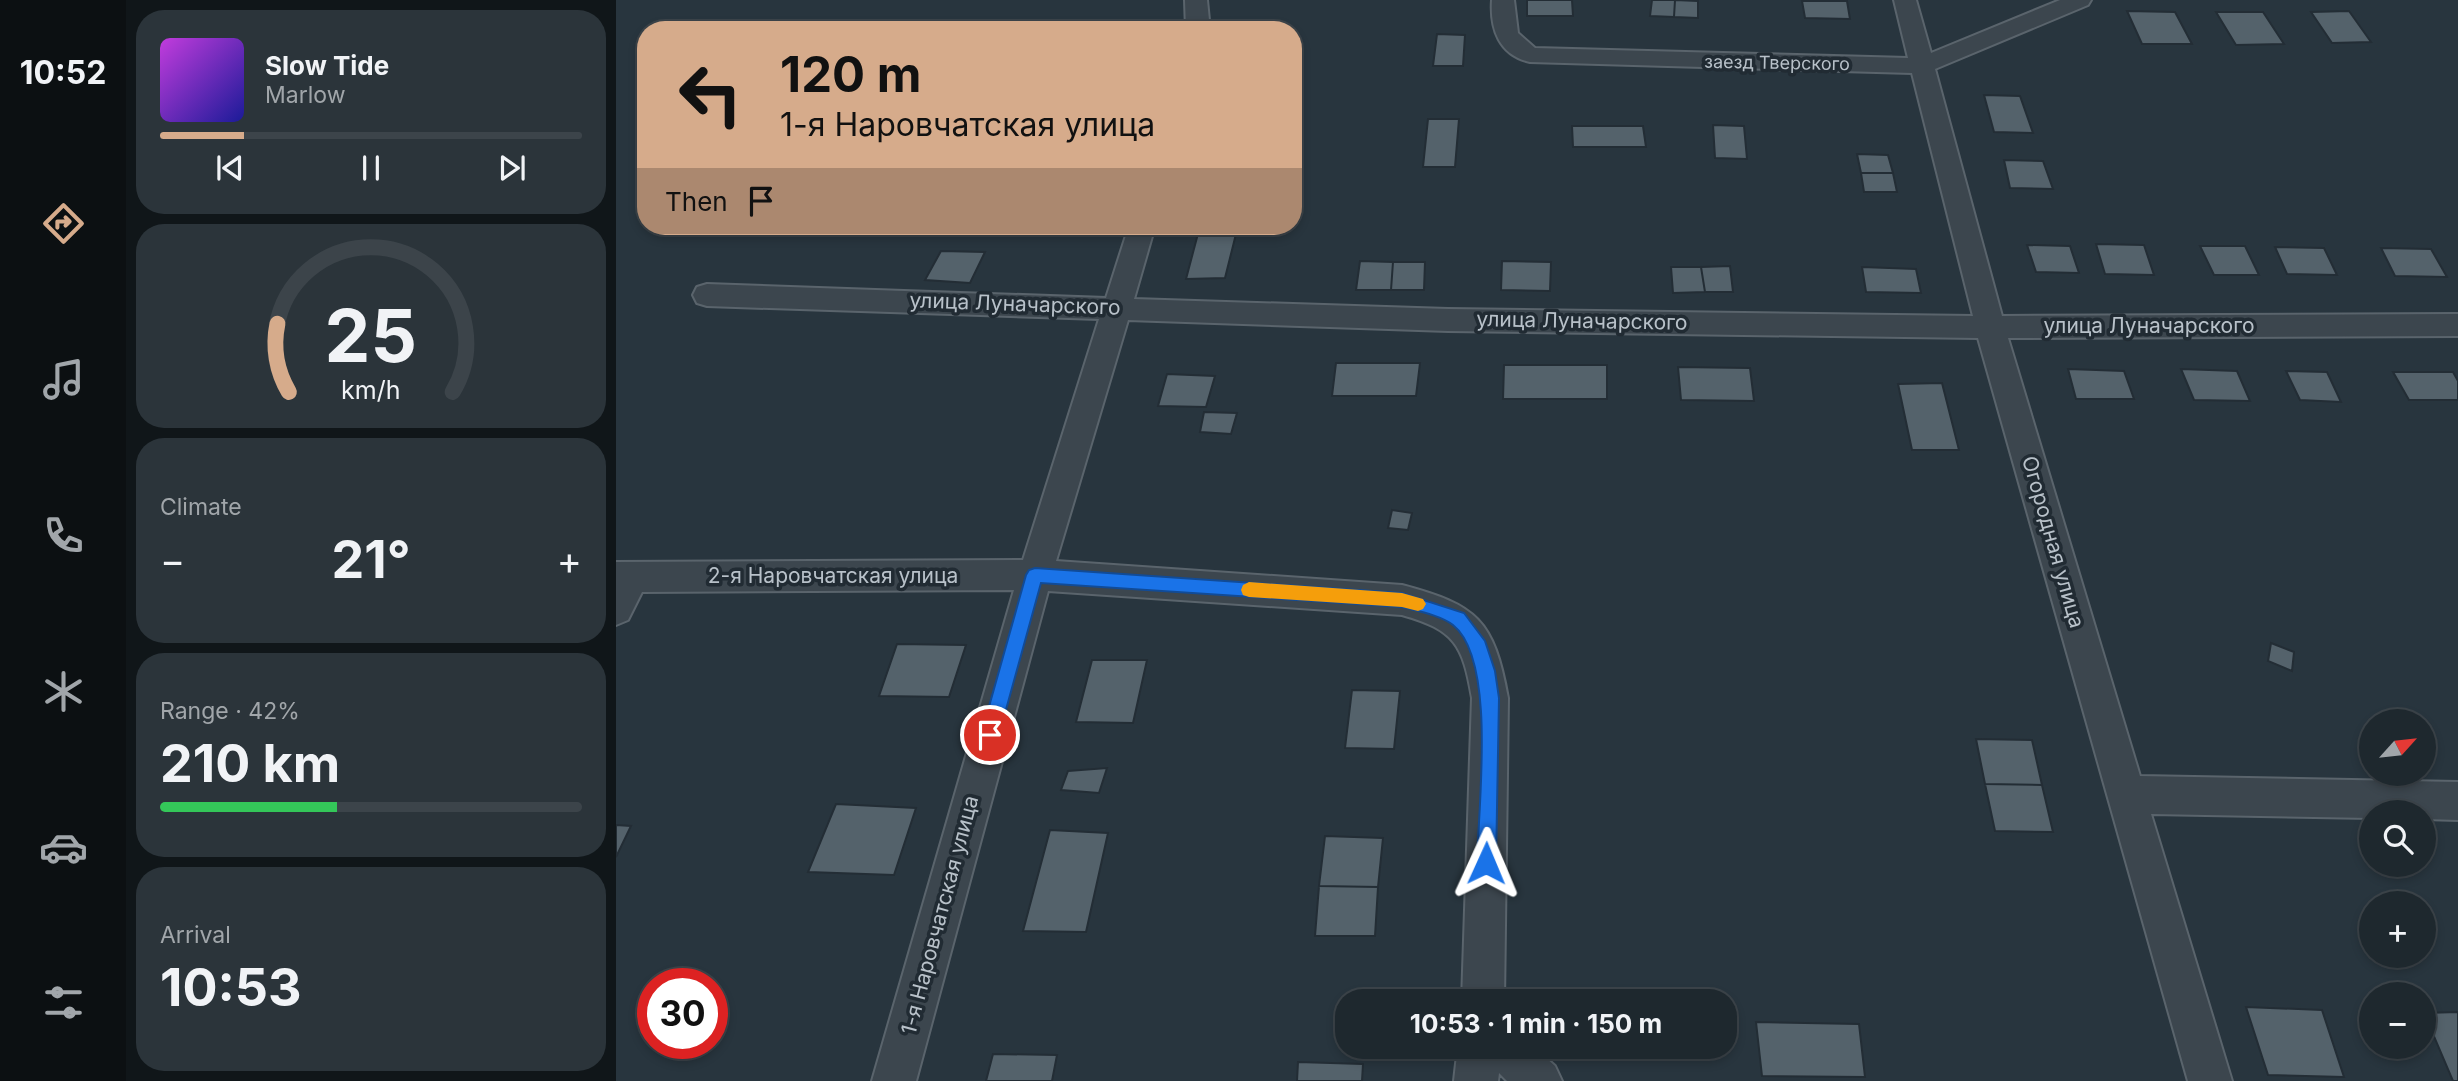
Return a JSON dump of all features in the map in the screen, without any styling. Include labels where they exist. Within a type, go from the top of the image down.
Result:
[{"type":"street","points":[[1196,0],[1197,21]]},
{"type":"street","name":"заезд Тверского","points":[[1503,0],[1504,33],[1514,46],[1530,55],[1922,66],[2080,0]]},
{"type":"street","name":"Огородная улица","points":[[1905,0],[1990,327],[2210,1081]]},
{"type":"street","name":"1-я Наровчатская улица","points":[[894,1081],[1035,575],[1139,235]]},
{"type":"street","name":"улица Луначарского","points":[[706,295],[1448,320],[1990,327],[2458,325]]},
{"type":"street","name":"2-я Наровчатская улица","points":[[616,609],[624,577],[1035,575],[1402,600],[1436,609],[1458,619],[1477,641],[1486,671],[1490,698],[1483,989]]},
{"type":"street","points":[[2127,795],[2458,801]]},
{"type":"street","points":[[1476,1081],[1479,1059]]},
{"type":"street","points":[[1515,1059],[1540,1081]]},
{"type":"building","points":[[1527,0],[1572,0],[1573,16],[1527,16]]},
{"type":"building","points":[[1652,0],[1675,0],[1674,17],[1650,16]]},
{"type":"building","points":[[1675,0],[1698,1],[1698,18],[1674,17]]},
{"type":"building","points":[[1802,1],[1847,1],[1850,19],[1805,18]]},
{"type":"building","points":[[2127,11],[2175,12],[2192,44],[2142,44]]},
{"type":"building","points":[[2349,11],[2371,42],[2332,43],[2311,12]]},
{"type":"building","points":[[2216,12],[2263,12],[2284,44],[2236,45]]},
{"type":"building","points":[[1437,34],[1465,35],[1463,66],[1433,66]]},
{"type":"building","points":[[1984,95],[2020,96],[2033,133],[1994,132]]},
{"type":"building","points":[[1428,119],[1459,119],[1455,167],[1423,167]]},
{"type":"building","points":[[1713,125],[1744,126],[1747,159],[1715,158]]},
{"type":"building","points":[[1572,126],[1643,126],[1646,147],[1573,147]]},
{"type":"building","points":[[1857,154],[1888,155],[1893,173],[1861,173]]},
{"type":"building","points":[[2004,160],[2043,161],[2053,189],[2010,188]]},
{"type":"building","points":[[1861,173],[1893,173],[1897,192],[1864,192]]},
{"type":"building","points":[[1198,235],[1236,235],[1225,278],[1186,279]]},
{"type":"building","points":[[2096,244],[2144,245],[2154,275],[2105,274]]},
{"type":"building","points":[[2027,245],[2070,246],[2079,273],[2036,272]]},
{"type":"building","points":[[2200,246],[2245,246],[2259,275],[2214,275]]},
{"type":"building","points":[[2275,247],[2324,248],[2337,275],[2287,274]]},
{"type":"building","points":[[2381,248],[2431,249],[2447,277],[2395,276]]},
{"type":"building","points":[[941,251],[985,252],[970,283],[925,280]]},
{"type":"building","points":[[1360,261],[1393,262],[1391,290],[1356,290]]},
{"type":"building","points":[[1502,261],[1551,262],[1550,291],[1501,290]]},
{"type":"building","points":[[1393,262],[1425,262],[1424,290],[1391,290]]},
{"type":"building","points":[[1730,266],[1733,292],[1705,292],[1701,267]]},
{"type":"building","points":[[1671,267],[1701,267],[1705,292],[1673,293]]},
{"type":"building","points":[[1862,267],[1916,269],[1921,293],[1866,292]]},
{"type":"building","points":[[1336,363],[1420,363],[1416,396],[1332,396]]},
{"type":"building","points":[[1504,365],[1607,365],[1607,399],[1503,399]]},
{"type":"building","points":[[1678,367],[1750,368],[1754,401],[1681,400]]},
{"type":"building","points":[[2068,369],[2124,371],[2134,399],[2076,399]]},
{"type":"building","points":[[2181,369],[2237,371],[2250,401],[2194,400]]},
{"type":"building","points":[[2286,371],[2327,372],[2341,402],[2300,400]]},
{"type":"building","points":[[2393,372],[2453,372],[2458,381],[2458,400],[2409,400]]},
{"type":"building","points":[[1167,374],[1215,376],[1206,407],[1158,406]]},
{"type":"building","points":[[1942,383],[1959,450],[1912,450],[1898,384]]},
{"type":"building","points":[[1204,412],[1237,413],[1231,434],[1200,432]]},
{"type":"building","points":[[1392,510],[1412,513],[1408,530],[1388,528]]},
{"type":"building","points":[[2271,643],[2294,652],[2292,671],[2268,661]]},
{"type":"building","points":[[897,644],[966,645],[949,697],[879,696]]},
{"type":"building","points":[[1092,660],[1147,660],[1133,723],[1076,722]]},
{"type":"building","points":[[1352,690],[1400,691],[1394,749],[1345,748]]},
{"type":"building","points":[[1976,739],[2032,740],[2042,785],[1985,784]]},
{"type":"building","points":[[1107,768],[1099,793],[1061,790],[1068,771]]},
{"type":"building","points":[[1985,784],[2042,785],[2053,832],[1995,831]]},
{"type":"building","points":[[836,804],[916,808],[894,875],[808,872]]},
{"type":"building","points":[[616,825],[631,826],[616,857]]},
{"type":"building","points":[[1050,830],[1108,833],[1086,932],[1023,931]]},
{"type":"building","points":[[1325,836],[1383,838],[1378,887],[1319,886]]},
{"type":"building","points":[[1319,886],[1378,887],[1375,936],[1315,936]]},
{"type":"building","points":[[2246,1007],[2322,1010],[2344,1077],[2268,1075]]},
{"type":"building","points":[[2458,1012],[2458,1081],[2453,1081],[2436,1041],[2436,1013]]},
{"type":"building","points":[[1756,1022],[1859,1024],[1865,1077],[1762,1076]]},
{"type":"building","points":[[993,1054],[1057,1055],[1052,1081],[986,1081]]},
{"type":"building","points":[[1298,1062],[1363,1064],[1362,1081],[1297,1081]]},
{"type":"slow traffic","points":[[1249,590],[1402,600],[1418,604]]},
{"type":"route","points":[[990,735],[1035,575],[1402,600],[1419,604],[1458,619],[1477,641],[1486,671],[1490,698],[1486,863]]}]
